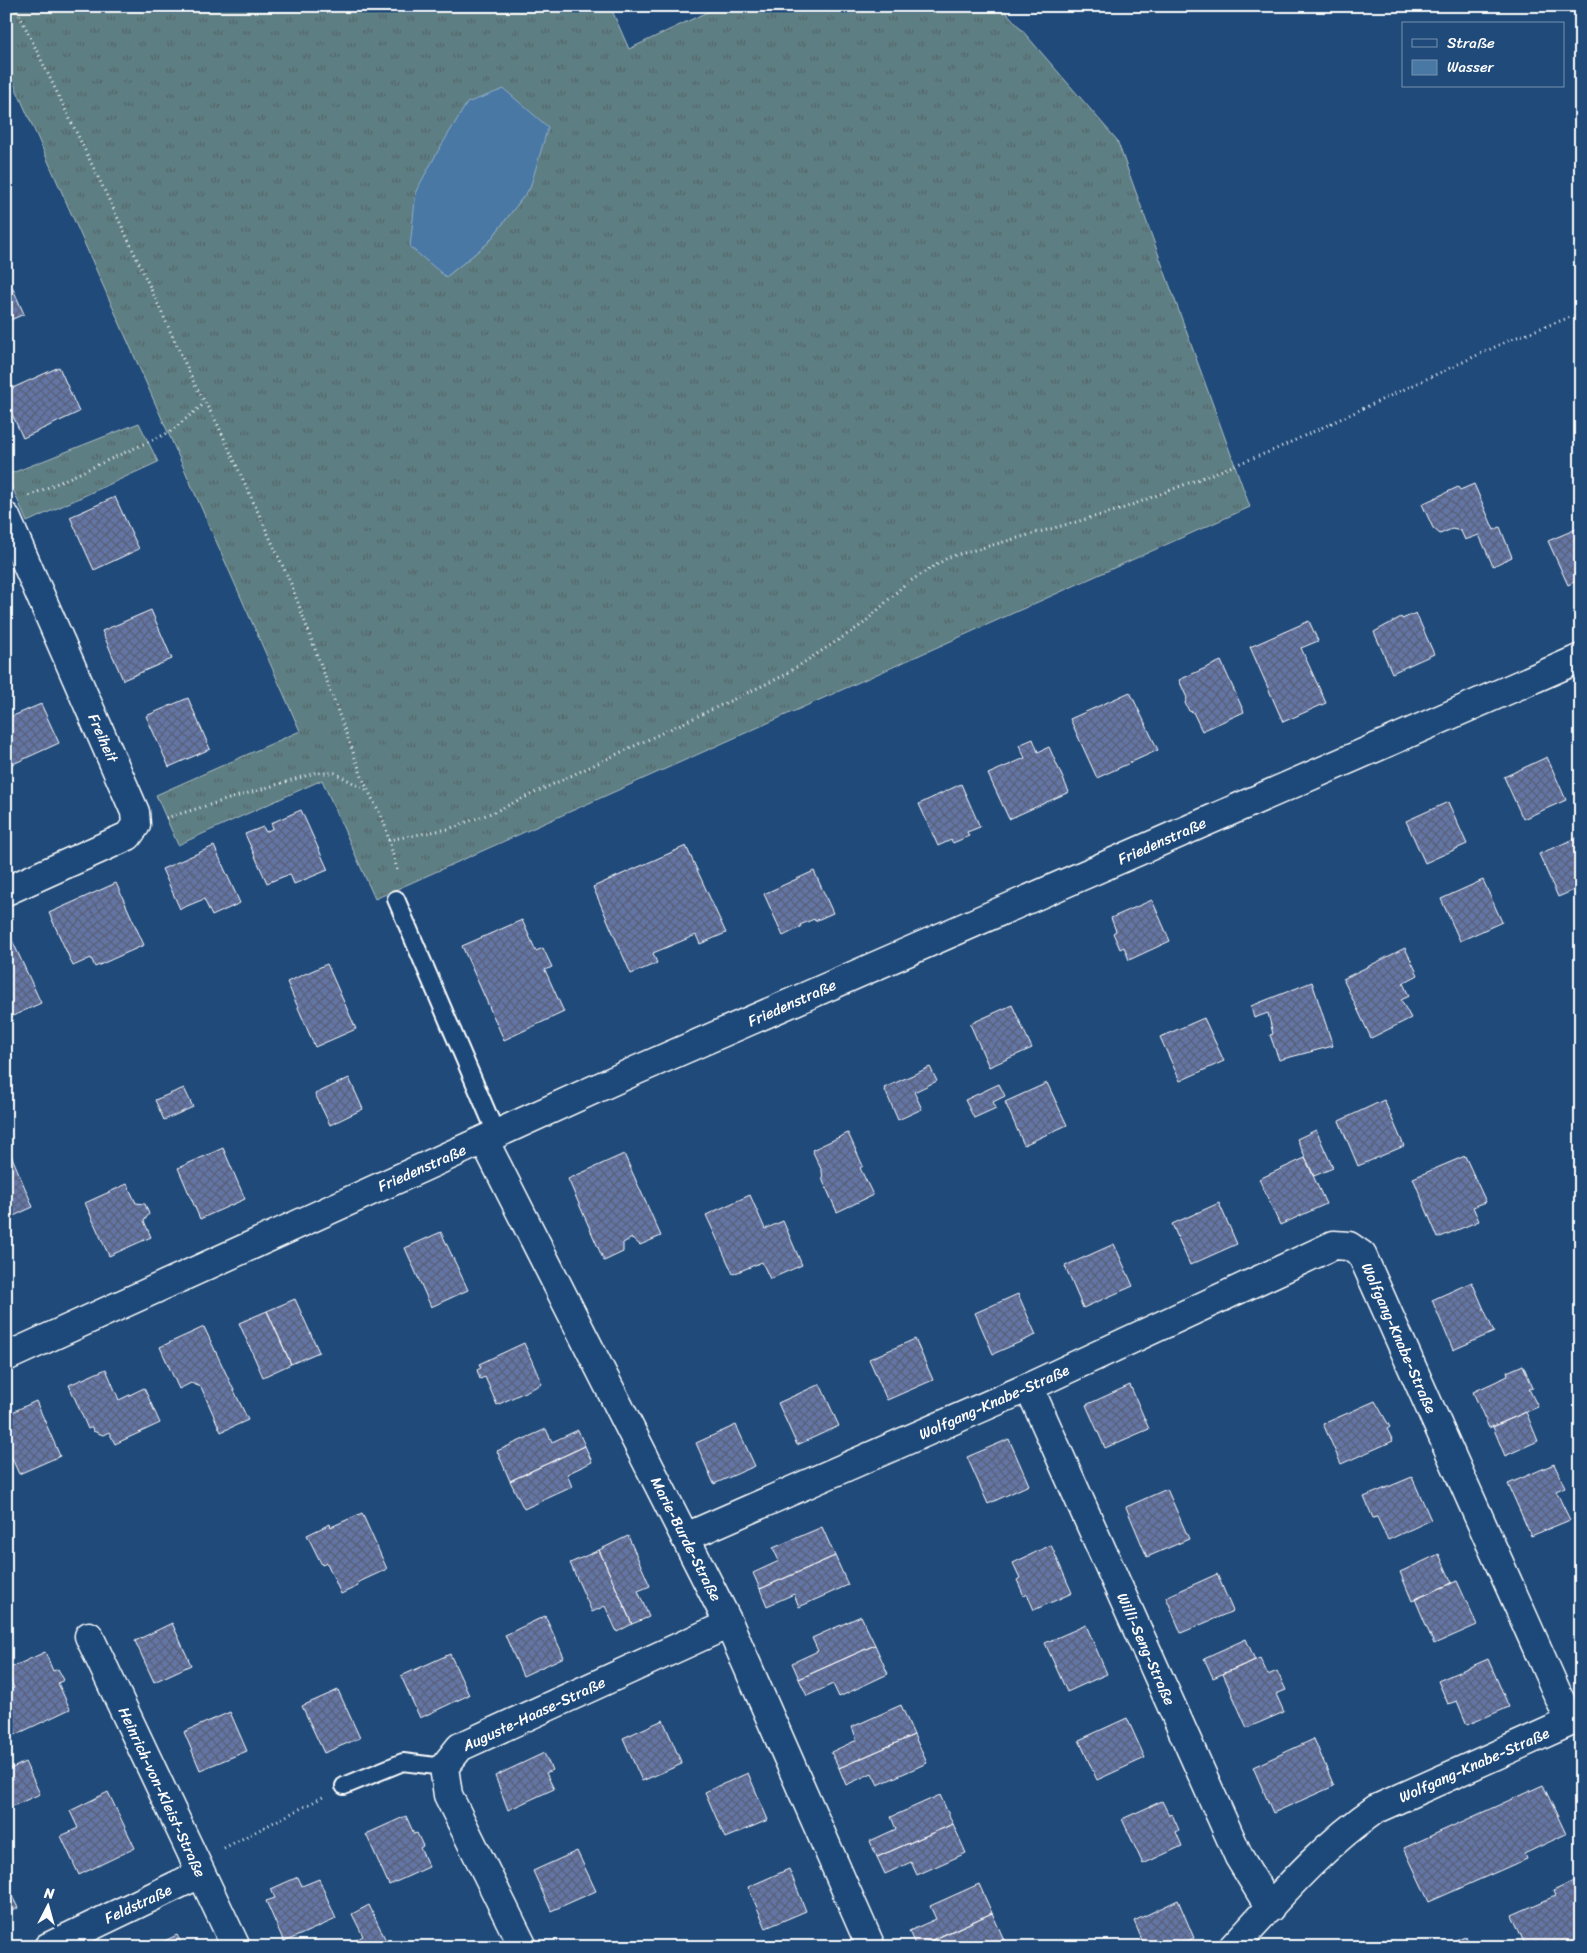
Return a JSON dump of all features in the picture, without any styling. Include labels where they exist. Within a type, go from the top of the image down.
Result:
[{"type":"street","name":"Freiheit","points":[[6,517],[135,812],[136,825]]},
{"type":"street","name":"Friedenstraße","points":[[6,1357],[490,1137],[1581,658]]},
{"type":"street","points":[[6,890],[128,836],[136,825]]},
{"type":"street","name":"Marie-Burde-Straße","points":[[490,1137],[729,1624],[871,1947]]},
{"type":"street","name":"Wolfgang-Knabe-Straße","points":[[686,1537],[1029,1387],[1334,1245],[1349,1246],[1362,1255],[1570,1722],[1376,1810],[1348,1828],[1310,1864],[1233,1947]]},
{"type":"street","name":"Willi-Seng-Straße","points":[[1029,1387],[1239,1857],[1270,1908]]},
{"type":"street","name":"Auguste-Haase-Straße","points":[[444,1767],[460,1746],[729,1624]]},
{"type":"street","name":"Heinrich-von-Kleist-Straße","points":[[89,1636],[236,1947]]},
{"type":"street","points":[[444,1767],[448,1795],[523,1947]]},
{"type":"street","name":"Feldstraße","points":[[48,1947],[200,1874]]},
{"type":"lane","points":[[396,898],[490,1137]]},
{"type":"lane","points":[[344,1786],[403,1762],[444,1767]]},
{"type":"path","points":[[15,6],[126,235],[196,387],[217,423],[291,584],[368,790],[384,822],[402,886],[396,898]]},
{"type":"path","points":[[388,840],[448,829],[494,812],[783,676],[864,624],[904,585],[949,557],[1119,510],[1274,450],[1512,339],[1581,313]]},
{"type":"path","points":[[27,497],[170,432],[205,403]]},
{"type":"path","points":[[136,825],[156,821],[315,773],[335,773],[368,790]]},
{"type":"path","points":[[200,1874],[225,1847],[344,1786]]},
{"type":"green space","points":[[6,6],[610,6],[629,49],[720,6],[1001,6],[1117,140],[1250,507],[375,899],[322,780],[178,845],[156,795],[300,731],[6,66]],"holes":[[[530,188],[488,243],[446,277]]]},
{"type":"green space","points":[[139,423],[158,462],[27,522],[7,475]]},
{"type":"water","points":[[504,89],[548,127],[530,188],[488,243],[446,277],[410,247],[416,191],[467,103]]},
{"type":"building","points":[[6,273],[24,314],[6,322]]},
{"type":"building","points":[[59,367],[79,412],[23,438],[6,401],[6,391]]},
{"type":"building","points":[[1474,484],[1494,530],[1500,527],[1512,557],[1493,566],[1479,535],[1465,540],[1461,531],[1452,529],[1440,534],[1433,528],[1422,504],[1458,487],[1460,490]]},
{"type":"building","points":[[115,497],[139,549],[94,570],[70,517]]},
{"type":"building","points":[[1581,527],[1581,579],[1568,585],[1548,541]]},
{"type":"building","points":[[151,610],[172,659],[123,680],[102,631]]},
{"type":"building","points":[[1416,613],[1434,654],[1392,673],[1374,632],[1401,617],[1402,619]]},
{"type":"building","points":[[1309,621],[1318,641],[1301,648],[1326,703],[1283,722],[1250,647]]},
{"type":"building","points":[[1221,661],[1244,712],[1202,731],[1193,712],[1189,711],[1185,703],[1187,698],[1179,680]]},
{"type":"building","points":[[1130,692],[1158,750],[1097,778],[1070,719]]},
{"type":"building","points":[[188,698],[210,749],[169,767],[146,716]]},
{"type":"building","points":[[41,704],[59,743],[13,764],[6,748],[6,719]]},
{"type":"building","points":[[1033,739],[1038,752],[1049,747],[1069,792],[1009,819],[988,774],[1025,758],[1019,745]]},
{"type":"building","points":[[1547,757],[1566,800],[1523,819],[1504,777]]},
{"type":"building","points":[[961,784],[980,827],[967,832],[969,836],[953,843],[951,840],[938,846],[919,804]]},
{"type":"building","points":[[1448,802],[1467,844],[1425,863],[1406,821]]},
{"type":"building","points":[[301,810],[328,870],[294,884],[290,874],[267,883],[245,834],[263,827],[266,832],[273,828],[271,823]]},
{"type":"building","points":[[1581,836],[1581,887],[1558,897],[1539,854]]},
{"type":"building","points":[[214,846],[240,903],[212,916],[204,899],[180,909],[162,869]]},
{"type":"building","points":[[686,846],[726,933],[700,944],[696,935],[653,953],[657,963],[631,974],[593,887]]},
{"type":"building","points":[[814,871],[833,913],[800,925],[801,927],[783,936],[764,894]]},
{"type":"building","points":[[1483,880],[1502,922],[1460,941],[1441,899]]},
{"type":"building","points":[[116,883],[144,945],[95,967],[91,958],[73,966],[49,913]]},
{"type":"building","points":[[1152,900],[1170,941],[1129,960],[1124,947],[1120,949],[1113,933],[1116,931],[1111,918]]},
{"type":"building","points":[[522,920],[536,951],[543,948],[552,967],[545,970],[564,1012],[504,1040],[462,946]]},
{"type":"building","points":[[12,940],[41,1003],[6,1019],[6,943]]},
{"type":"building","points":[[1405,948],[1418,975],[1403,983],[1409,996],[1401,1000],[1411,1018],[1371,1038],[1343,979]]},
{"type":"building","points":[[327,964],[356,1029],[315,1047],[287,982]]},
{"type":"building","points":[[1312,982],[1333,1046],[1279,1060],[1270,1035],[1273,1034],[1268,1013],[1254,1018],[1251,1006]]},
{"type":"building","points":[[1012,1005],[1032,1048],[989,1067],[970,1024]]},
{"type":"building","points":[[1204,1018],[1224,1061],[1180,1081],[1160,1037]]},
{"type":"building","points":[[930,1067],[937,1081],[914,1092],[922,1109],[898,1120],[884,1088]]},
{"type":"building","points":[[349,1078],[363,1109],[330,1125],[315,1094]]},
{"type":"building","points":[[1047,1083],[1067,1125],[1024,1145],[1005,1102]]},
{"type":"building","points":[[999,1084],[1005,1096],[993,1102],[996,1108],[974,1118],[965,1100]]},
{"type":"building","points":[[184,1088],[193,1107],[164,1120],[155,1100]]},
{"type":"building","points":[[1384,1100],[1404,1146],[1358,1166],[1339,1121]]},
{"type":"building","points":[[1316,1130],[1333,1168],[1314,1176],[1297,1139]]},
{"type":"building","points":[[848,1133],[863,1166],[860,1168],[873,1195],[837,1212],[812,1150]]},
{"type":"building","points":[[223,1148],[245,1199],[200,1219],[178,1168]]},
{"type":"building","points":[[9,1150],[33,1207],[9,1218],[6,1212],[6,1152]]},
{"type":"building","points":[[624,1154],[661,1236],[640,1245],[632,1238],[623,1243],[623,1252],[604,1261],[568,1179]]},
{"type":"building","points":[[1465,1156],[1486,1202],[1473,1207],[1479,1221],[1438,1238],[1413,1178]]},
{"type":"building","points":[[1305,1158],[1326,1204],[1280,1225],[1259,1179]]},
{"type":"building","points":[[127,1184],[136,1203],[145,1204],[149,1214],[144,1221],[151,1237],[109,1256],[85,1203]]},
{"type":"building","points":[[750,1195],[765,1229],[783,1221],[802,1265],[770,1279],[762,1262],[733,1274],[706,1215]]},
{"type":"building","points":[[1219,1203],[1237,1244],[1190,1265],[1172,1224]]},
{"type":"building","points":[[441,1232],[468,1290],[431,1307],[405,1248]]},
{"type":"building","points":[[1114,1244],[1133,1286],[1083,1308],[1065,1266]]},
{"type":"building","points":[[1472,1282],[1494,1332],[1453,1350],[1432,1300]]},
{"type":"building","points":[[1018,1294],[1036,1335],[993,1354],[975,1313]]},
{"type":"building","points":[[295,1299],[319,1352],[291,1364],[267,1311]]},
{"type":"building","points":[[267,1311],[291,1364],[263,1377],[239,1323]]},
{"type":"building","points":[[204,1327],[248,1420],[221,1432],[201,1387],[191,1383],[179,1389],[160,1347]]},
{"type":"building","points":[[915,1339],[933,1380],[887,1400],[869,1359]]},
{"type":"building","points":[[524,1343],[542,1384],[497,1405],[485,1377],[480,1379],[477,1370],[481,1368],[479,1364]]},
{"type":"building","points":[[1523,1365],[1533,1388],[1529,1389],[1538,1407],[1489,1428],[1473,1392],[1508,1376],[1507,1372]]},
{"type":"building","points":[[106,1369],[119,1400],[144,1388],[160,1423],[115,1444],[109,1432],[103,1435],[93,1431],[92,1427],[88,1429],[69,1385]]},
{"type":"building","points":[[820,1384],[839,1426],[797,1445],[778,1403]]},
{"type":"building","points":[[1130,1385],[1149,1429],[1105,1448],[1086,1405]]},
{"type":"building","points":[[36,1401],[60,1456],[19,1474],[6,1445],[6,1415]]},
{"type":"building","points":[[1375,1401],[1390,1427],[1387,1429],[1393,1441],[1341,1464],[1323,1424]]},
{"type":"building","points":[[1526,1412],[1538,1441],[1505,1456],[1493,1427]]},
{"type":"building","points":[[736,1425],[755,1466],[714,1484],[696,1443]]},
{"type":"building","points":[[546,1429],[552,1442],[578,1430],[585,1446],[510,1481],[497,1451]]},
{"type":"building","points":[[1009,1439],[1029,1485],[988,1504],[967,1457]]},
{"type":"building","points":[[585,1446],[592,1462],[567,1474],[572,1487],[524,1509],[510,1481]]},
{"type":"building","points":[[1554,1464],[1565,1487],[1556,1491],[1570,1520],[1531,1536],[1508,1484]]},
{"type":"building","points":[[1412,1477],[1431,1520],[1388,1540],[1377,1517],[1373,1518],[1364,1497]]},
{"type":"building","points":[[1167,1489],[1189,1539],[1147,1557],[1126,1507]]},
{"type":"building","points":[[362,1513],[387,1569],[357,1583],[358,1586],[341,1594],[327,1563],[322,1565],[307,1535],[330,1524],[331,1527]]},
{"type":"building","points":[[822,1527],[835,1556],[760,1589],[753,1573],[779,1561],[773,1548]]},
{"type":"building","points":[[628,1536],[650,1586],[638,1591],[649,1617],[632,1624],[599,1550]]},
{"type":"building","points":[[1051,1545],[1072,1593],[1034,1610],[1027,1594],[1024,1596],[1017,1580],[1020,1578],[1013,1563]]},
{"type":"building","points":[[599,1550],[632,1624],[617,1632],[605,1606],[592,1612],[570,1563]]},
{"type":"building","points":[[1439,1554],[1452,1583],[1412,1601],[1400,1572]]},
{"type":"building","points":[[1581,1554],[1581,1570],[1575,1557]]},
{"type":"building","points":[[835,1556],[848,1585],[799,1607],[794,1594],[767,1606],[760,1589]]},
{"type":"building","points":[[1217,1574],[1233,1611],[1181,1633],[1166,1597]]},
{"type":"building","points":[[1457,1581],[1477,1625],[1434,1644],[1415,1599]]},
{"type":"building","points":[[545,1616],[564,1657],[523,1676],[505,1635]]},
{"type":"building","points":[[861,1616],[875,1645],[799,1679],[792,1663],[818,1651],[812,1638]]},
{"type":"building","points":[[172,1623],[191,1665],[154,1682],[135,1641]]},
{"type":"building","points":[[1086,1625],[1107,1674],[1067,1692],[1045,1643]]},
{"type":"building","points":[[1246,1639],[1255,1660],[1213,1678],[1204,1658]]},
{"type":"building","points":[[875,1645],[888,1674],[839,1697],[833,1684],[807,1696],[799,1679]]},
{"type":"building","points":[[45,1652],[53,1671],[58,1669],[64,1680],[58,1683],[70,1709],[15,1735],[6,1716],[6,1691],[14,1688],[6,1670]]},
{"type":"building","points":[[450,1654],[469,1695],[420,1718],[401,1676]]},
{"type":"building","points":[[1260,1658],[1268,1675],[1277,1671],[1286,1690],[1276,1694],[1284,1712],[1247,1728],[1223,1674]]},
{"type":"building","points":[[1488,1659],[1509,1707],[1467,1725],[1457,1701],[1448,1704],[1438,1681]]},
{"type":"building","points":[[338,1690],[360,1738],[324,1753],[302,1706]]},
{"type":"building","points":[[901,1705],[914,1735],[839,1768],[831,1752],[857,1740],[852,1727]]},
{"type":"building","points":[[230,1712],[247,1751],[200,1770],[184,1732]]},
{"type":"building","points":[[1127,1718],[1145,1758],[1097,1780],[1079,1740]]},
{"type":"building","points":[[663,1720],[682,1764],[642,1781],[623,1738]]},
{"type":"building","points":[[914,1735],[927,1763],[878,1785],[872,1773],[846,1785],[839,1768]]},
{"type":"building","points":[[1314,1739],[1334,1786],[1273,1813],[1253,1767]]},
{"type":"building","points":[[544,1753],[552,1770],[546,1773],[554,1789],[508,1810],[495,1776]]},
{"type":"building","points":[[25,1762],[40,1794],[6,1809],[6,1771]]},
{"type":"building","points":[[748,1773],[768,1820],[725,1838],[705,1792]]},
{"type":"building","points":[[1543,1785],[1566,1834],[1524,1854],[1526,1859],[1429,1902],[1404,1848]]},
{"type":"building","points":[[108,1792],[135,1848],[79,1875],[61,1836],[78,1828],[70,1811]]},
{"type":"building","points":[[940,1795],[953,1824],[877,1857],[870,1841],[896,1829],[891,1817]]},
{"type":"building","points":[[1162,1801],[1169,1815],[1172,1814],[1179,1830],[1176,1832],[1182,1846],[1143,1864],[1122,1819]]},
{"type":"building","points":[[406,1816],[414,1834],[417,1833],[423,1846],[420,1848],[429,1867],[389,1885],[366,1834]]},
{"type":"building","points":[[953,1824],[966,1853],[917,1875],[911,1862],[885,1874],[877,1857]]},
{"type":"building","points":[[577,1851],[596,1891],[551,1911],[533,1871]]},
{"type":"building","points":[[789,1869],[806,1911],[766,1928],[748,1887]]},
{"type":"building","points":[[298,1877],[302,1886],[319,1879],[336,1919],[284,1942],[266,1901],[275,1898],[271,1889]]},
{"type":"building","points":[[1581,1878],[1581,1944],[1574,1947],[1526,1947],[1512,1915],[1555,1896],[1553,1891]]},
{"type":"building","points":[[6,1884],[18,1908],[6,1914]]},
{"type":"building","points":[[979,1884],[992,1913],[916,1947],[909,1931],[936,1919],[930,1906]]},
{"type":"building","points":[[1178,1900],[1194,1938],[1174,1947],[1145,1947],[1134,1921]]},
{"type":"building","points":[[369,1905],[389,1947],[355,1947],[353,1942],[363,1936],[352,1914]]},
{"type":"building","points":[[992,1913],[1005,1942],[995,1947],[918,1947]]},
{"type":"building","points":[[177,1935],[183,1947],[152,1947]]},
{"type":"building","points":[[1465,1936],[1471,1947],[1440,1947]]}]
